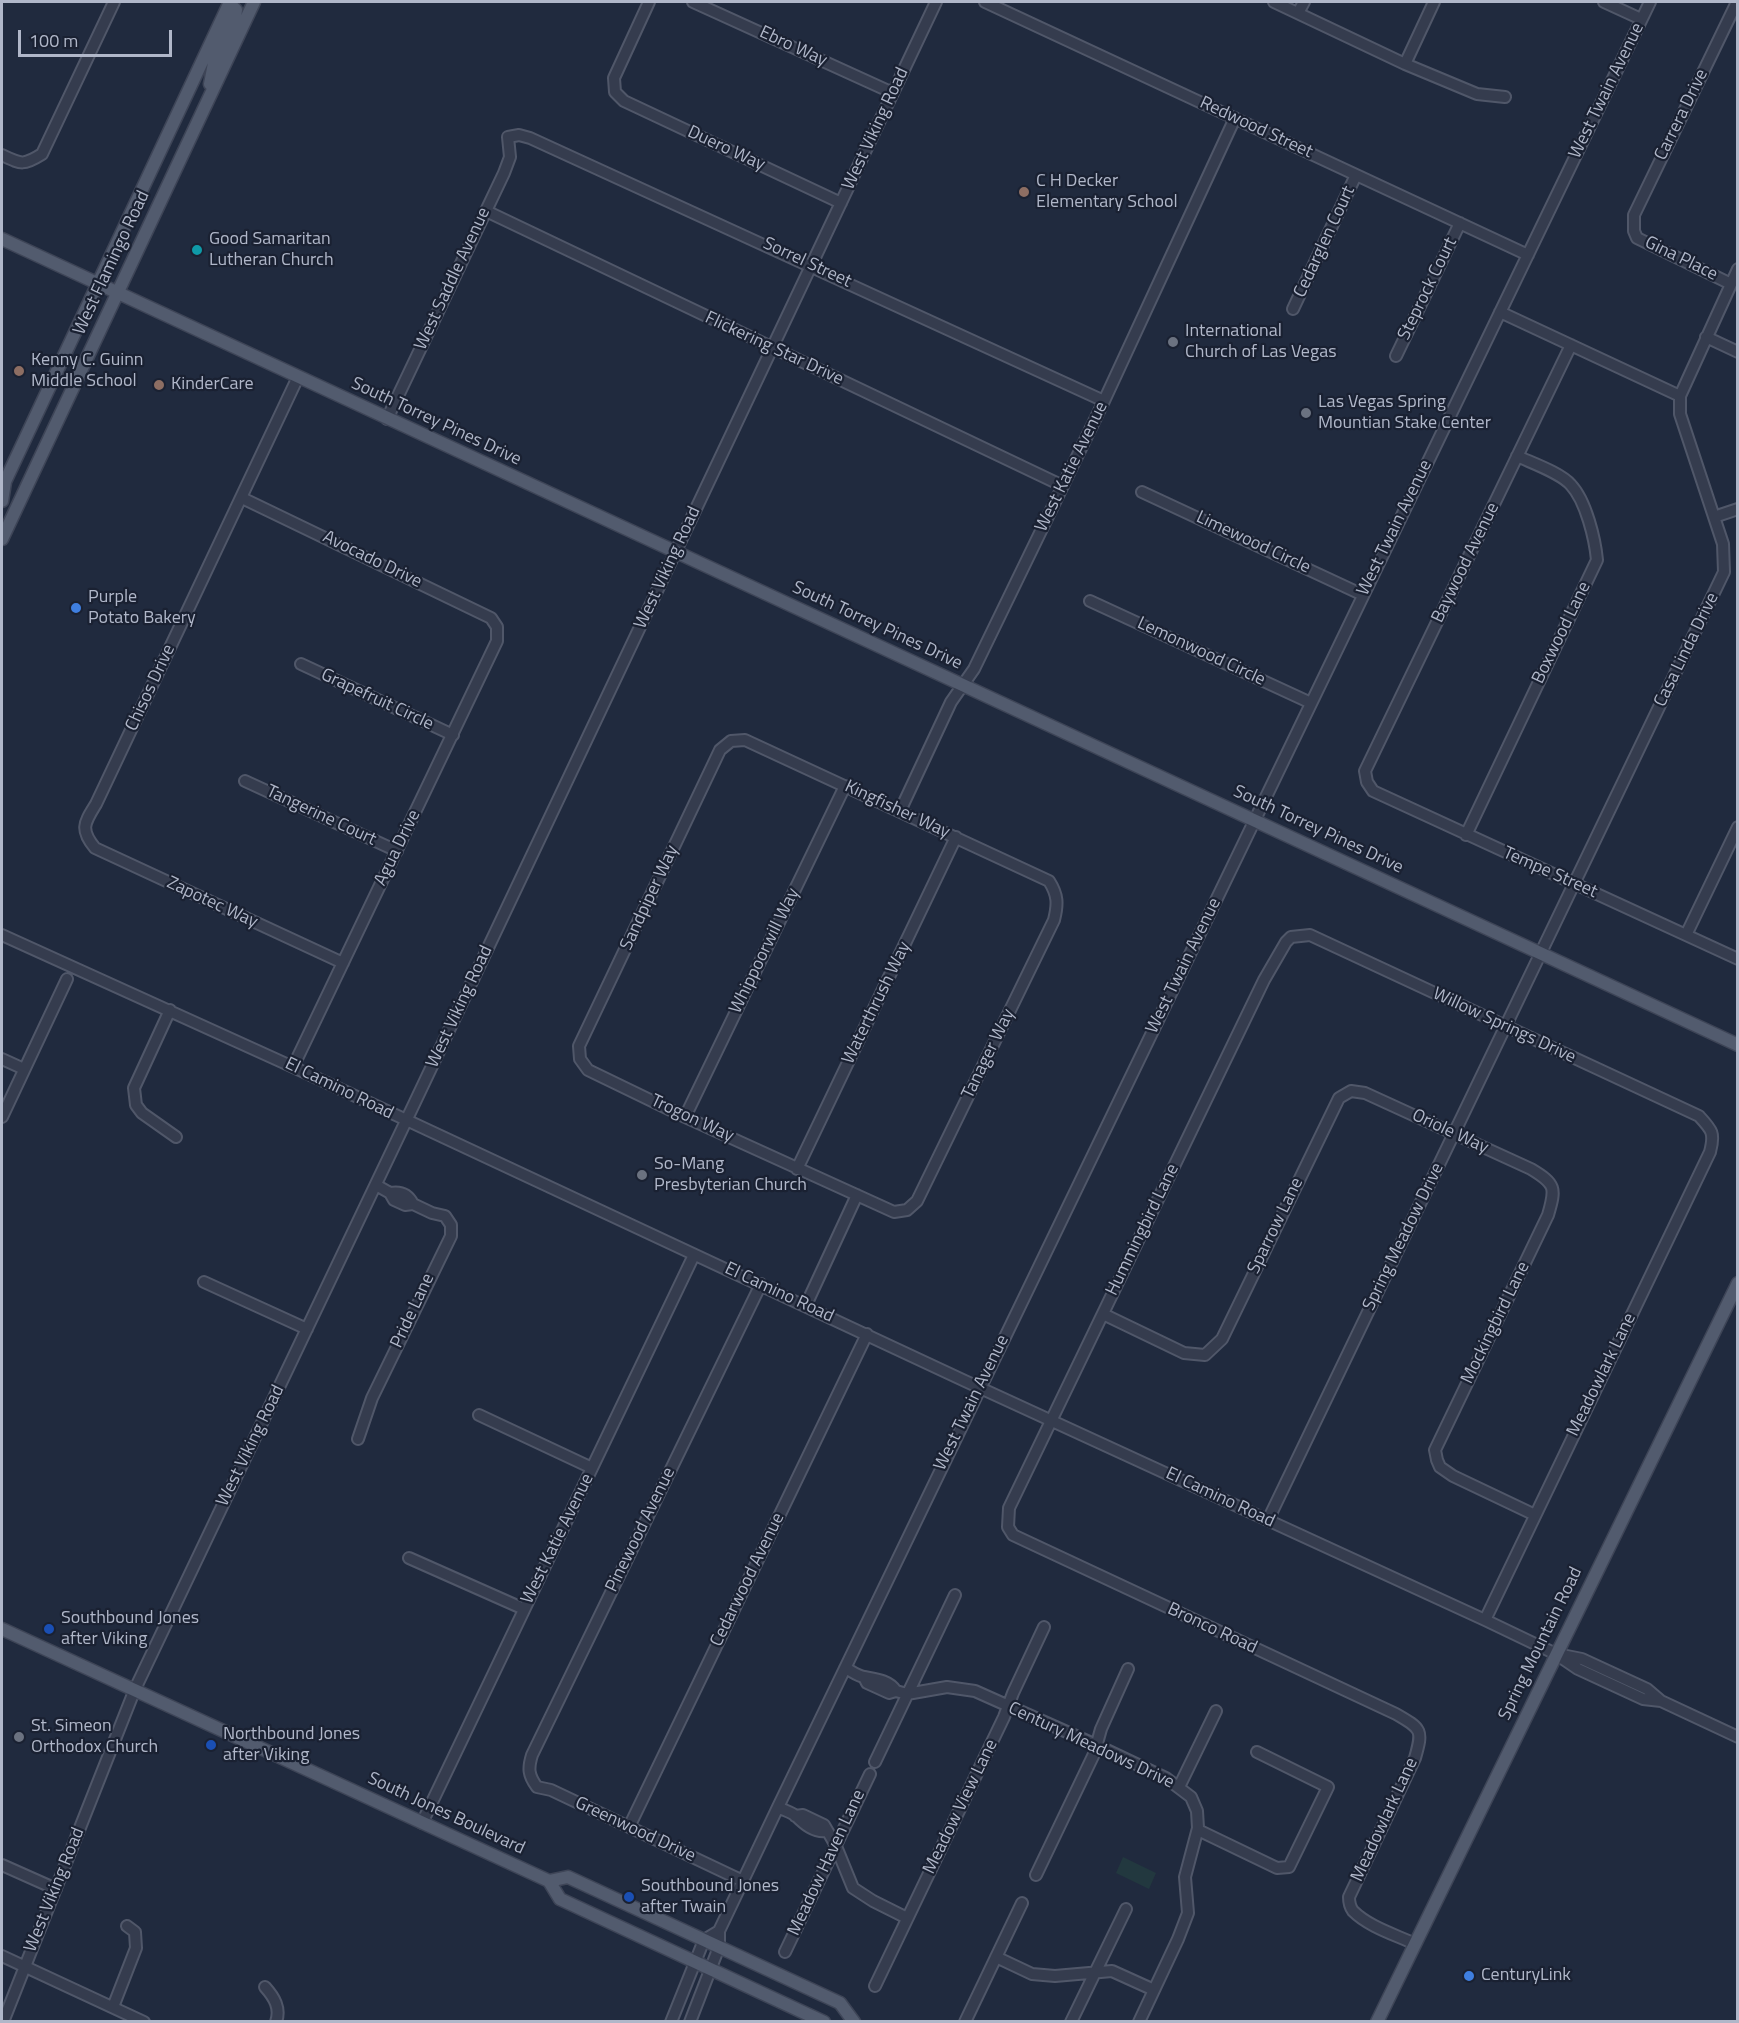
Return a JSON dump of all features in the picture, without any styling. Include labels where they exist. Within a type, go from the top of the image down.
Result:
[{"type":"main road","points":[[207,100],[214,63],[235,16],[236,10],[230,2]]},
{"type":"main road","name":"West Flamingo Road","points":[[2,501],[3,484],[230,2]]},
{"type":"main road","name":"West Flamingo Road","points":[[2,539],[252,2]]},
{"type":"main road","name":"South Torrey Pines Drive","points":[[2,239],[1737,1045]]},
{"type":"main road","name":"Spring Mountain Road","points":[[1377,2022],[1737,1283]]},
{"type":"main road","name":"South Jones Boulevard","points":[[2,1629],[549,1881],[560,1899],[824,2022]]},
{"type":"main road","name":"South Jones Boulevard","points":[[549,1881],[568,1877],[720,1947],[840,2003],[854,2022]]},
{"type":"street","points":[[2,155],[20,164],[28,163],[42,154],[114,2]]},
{"type":"street","name":"Duero Way","points":[[649,2],[614,78],[615,92],[624,101],[841,203]]},
{"type":"street","name":"Ebro Way","points":[[693,2],[893,93]]},
{"type":"street","name":"West Viking Road","points":[[3,2022],[135,1689],[936,2]]},
{"type":"street","name":"Redwood Street","points":[[985,2],[1528,255]]},
{"type":"street","points":[[1274,2],[1405,64],[1478,94],[1505,97]]},
{"type":"street","points":[[1298,13],[1304,2]]},
{"type":"street","points":[[1405,64],[1434,2]]},
{"type":"street","points":[[1604,2],[1641,19]]},
{"type":"street","name":"West Twain Avenue","points":[[690,2022],[720,1947],[719,1931],[1650,2]]},
{"type":"street","name":"Carrera Drive","points":[[1634,231],[1634,215],[1737,2]]},
{"type":"street","points":[[1725,25],[1737,31]]},
{"type":"street","name":"West Katie Avenue","points":[[900,811],[951,702],[974,669],[1063,486],[1235,118]]},
{"type":"street","name":"Sorrel Street","points":[[508,137],[519,135],[530,138],[812,265],[1104,401]]},
{"type":"street","name":"West Saddle Avenue","points":[[387,419],[510,157],[508,137]]},
{"type":"street","name":"Cedarglen Court","points":[[1293,309],[1356,175]]},
{"type":"street","name":"Flickering Star Drive","points":[[486,211],[1063,486]]},
{"type":"street","name":"Steprock Court","points":[[1396,356],[1460,223]]},
{"type":"street","name":"Gina Place","points":[[1634,231],[1637,238],[1731,284]]},
{"type":"street","points":[[1500,312],[1680,396],[1737,269]]},
{"type":"street","points":[[1706,337],[1737,352]]},
{"type":"street","name":"Baywood Avenue","points":[[1367,782],[1365,771],[1571,345]]},
{"type":"street","name":"Chisos Drive","points":[[86,837],[85,823],[298,377]]},
{"type":"street","name":"Casa Linda Drive","points":[[1541,953],[1725,572],[1723,544],[1680,414],[1680,396]]},
{"type":"street","name":"Boxwood Lane","points":[[1466,835],[1597,560],[1595,542],[1580,500],[1571,484],[1517,456]]},
{"type":"street","name":"Limewood Circle","points":[[1142,492],[1364,595]]},
{"type":"street","name":"Avocado Drive","points":[[242,498],[491,618],[497,627]]},
{"type":"street","points":[[1714,517],[1737,509]]},
{"type":"street","name":"Lemonwood Circle","points":[[1090,601],[1311,703]]},
{"type":"street","name":"Agua Drive","points":[[293,1067],[497,641],[497,627]]},
{"type":"street","name":"Grapefruit Circle","points":[[301,664],[453,735]]},
{"type":"street","name":"Kingfisher Way","points":[[730,741],[745,740],[900,811],[1048,881],[1056,892]]},
{"type":"street","name":"Sandpiper Way","points":[[580,1059],[579,1046],[720,750],[730,741]]},
{"type":"street","name":"Tangerine Court","points":[[245,781],[397,851]]},
{"type":"street","name":"Tempe Street","points":[[1367,782],[1373,791],[1737,959]]},
{"type":"street","name":"Whippoorwill Way","points":[[685,1117],[845,786]]},
{"type":"street","points":[[1686,935],[1737,827]]},
{"type":"street","name":"Zapotec Way","points":[[86,837],[95,848],[343,963]]},
{"type":"street","name":"Waterthrush Way","points":[[797,1169],[956,837]]},
{"type":"street","name":"Tanager Way","points":[[907,1210],[917,1201],[1054,920],[1057,907],[1056,892]]},
{"type":"street","name":"El Camino Road","points":[[2,934],[1556,1654],[1582,1659],[1647,1689],[1661,1701],[1737,1737]]},
{"type":"street","name":"Willow Springs Drive","points":[[1291,937],[1310,935],[1699,1116],[1711,1129]]},
{"type":"street","name":"Hummingbird Lane","points":[[1008,1527],[1009,1508],[1051,1419],[1264,980],[1291,937]]},
{"type":"street","name":"Spring Meadow Drive","points":[[1268,1520],[1541,953]]},
{"type":"street","points":[[2,1117],[67,979]]},
{"type":"street","points":[[170,1010],[134,1088],[136,1105],[142,1113],[176,1137]]},
{"type":"street","points":[[2,1059],[24,1069]]},
{"type":"street","name":"Trogon Way","points":[[580,1059],[588,1070],[797,1169],[894,1212],[907,1210]]},
{"type":"street","name":"Oriole Way","points":[[1344,1094],[1351,1091],[1365,1093],[1531,1169],[1552,1185]]},
{"type":"street","name":"Sparrow Lane","points":[[1102,1314],[1184,1353],[1205,1355],[1222,1339],[1339,1098],[1344,1094]]},
{"type":"street","name":"Meadowlark Lane","points":[[1485,1620],[1710,1152],[1713,1139],[1711,1129]]},
{"type":"street","name":"Pride Lane","points":[[358,1438],[372,1398],[451,1236],[451,1225],[445,1216],[432,1214],[413,1204],[405,1205],[394,1200],[390,1193],[376,1185]]},
{"type":"street","name":"Mockingbird Lane","points":[[1535,1515],[1453,1476],[1440,1467],[1436,1450],[1548,1215],[1554,1193],[1552,1185]]},
{"type":"street","points":[[806,1305],[856,1195]]},
{"type":"street","name":"West Katie Avenue","points":[[422,1823],[694,1255]]},
{"type":"street","points":[[204,1282],[307,1329]]},
{"type":"street","name":"Pinewood Avenue","points":[[530,1778],[528,1766],[532,1755],[760,1284]]},
{"type":"street","name":"Cedarwood Avenue","points":[[629,1827],[867,1334]]},
{"type":"street","points":[[479,1415],[592,1468]]},
{"type":"street","name":"Bronco Road","points":[[1008,1527],[1013,1535],[1396,1714],[1413,1723],[1418,1730]]},
{"type":"street","points":[[409,1558],[524,1610]]},
{"type":"street","points":[[875,1762],[902,1692],[955,1595]]},
{"type":"street","name":"Meadow View Lane","points":[[875,1986],[1044,1627]]},
{"type":"street","name":"Century Meadows Drive","points":[[844,1668],[864,1677],[867,1683],[889,1693],[947,1688],[975,1691],[1096,1744],[1166,1778],[1191,1797],[1197,1811],[1198,1830],[1185,1877],[1188,1913],[1138,2022]]},
{"type":"street","points":[[1036,1875],[1128,1669]]},
{"type":"street","points":[[1179,1787],[1216,1711]]},
{"type":"street","name":"Meadowlark Lane","points":[[1415,1944],[1370,1923],[1353,1911],[1349,1904],[1349,1897],[1415,1758],[1420,1737],[1418,1730]]},
{"type":"street","points":[[1198,1830],[1277,1868],[1289,1867],[1328,1787],[1257,1752]]},
{"type":"street","name":"Meadow Haven Lane","points":[[785,1952],[870,1774]]},
{"type":"street","name":"Greenwood Drive","points":[[530,1778],[537,1787],[551,1790],[743,1881]]},
{"type":"street","points":[[778,1807],[795,1816],[799,1822],[820,1832],[826,1831],[835,1845],[854,1888],[873,1901],[908,1918]]},
{"type":"street","points":[[2,1864],[56,1889]]},
{"type":"street","points":[[965,2022],[1022,1903]]},
{"type":"street","points":[[1071,2022],[1126,1909]]},
{"type":"street","points":[[113,2007],[136,1948],[135,1932],[127,1926]]},
{"type":"street","points":[[671,2022],[704,1940],[719,1931]]},
{"type":"street","points":[[2,1956],[144,2022]]},
{"type":"street","points":[[996,1957],[1032,1974],[1055,1976],[1113,1971],[1154,1990]]},
{"type":"street","points":[[266,1987],[276,1998],[278,2017],[276,2022]]},
{"type":"shaded area","points":[[1123,1857],[1156,1873],[1149,1889],[1116,1873]]},
{"type":"place","name":"C H Decker Elementary School","points":[[1024,192]]},
{"type":"place","name":"Good Samaritan Lutheran Church","points":[[197,250]]},
{"type":"place","name":"International Church of Las Vegas","points":[[1173,342]]},
{"type":"place","name":"Kenny C. Guinn Middle School","points":[[19,371]]},
{"type":"place","name":"KinderCare","points":[[159,385]]},
{"type":"place","name":"Las Vegas Spring Mountian Stake Center","points":[[1306,413]]},
{"type":"place","name":"Purple Potato Bakery","points":[[76,608]]},
{"type":"place","name":"So-Mang Presbyterian Church","points":[[642,1175]]},
{"type":"place","name":"Southbound Jones after Viking","points":[[49,1629]]},
{"type":"place","name":"St. Simeon Orthodox Church","points":[[19,1737]]},
{"type":"place","name":"Northbound Jones after Viking","points":[[211,1745]]},
{"type":"place","name":"Southbound Jones after Twain","points":[[629,1897]]},
{"type":"place","name":"CenturyLink","points":[[1469,1976]]}]
